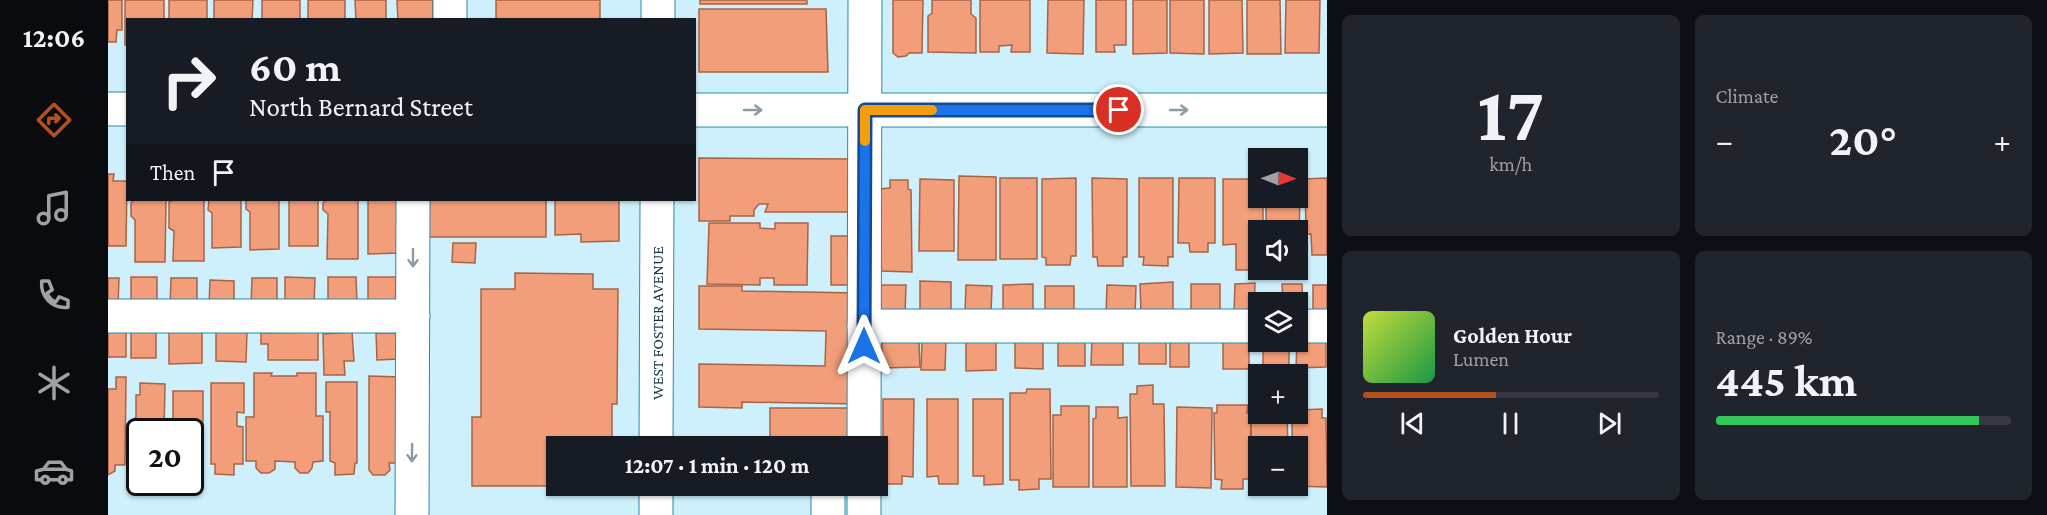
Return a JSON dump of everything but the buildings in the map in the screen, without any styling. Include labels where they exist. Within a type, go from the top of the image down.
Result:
[{"type":"street","points":[[450,0],[450,18]]},
{"type":"street","points":[[658,0],[658,18]]},
{"type":"street","points":[[864,436],[865,0]]},
{"type":"street","points":[[108,109],[126,109]]},
{"type":"street","points":[[696,110],[1327,110]]},
{"type":"street","points":[[412,515],[413,201]]},
{"type":"street","name":"WEST FOSTER AVENUE","points":[[656,436],[657,201]]},
{"type":"street","points":[[108,316],[413,316]]},
{"type":"street","points":[[864,326],[1248,326]]},
{"type":"street","points":[[1308,326],[1327,326]]},
{"type":"street","points":[[656,496],[656,515]]},
{"type":"street","points":[[828,496],[828,515]]},
{"type":"street","points":[[864,496],[864,515]]},
{"type":"slow traffic","points":[[865,141],[865,110],[932,110]]},
{"type":"route","points":[[864,346],[865,110],[1119,110]]}]
